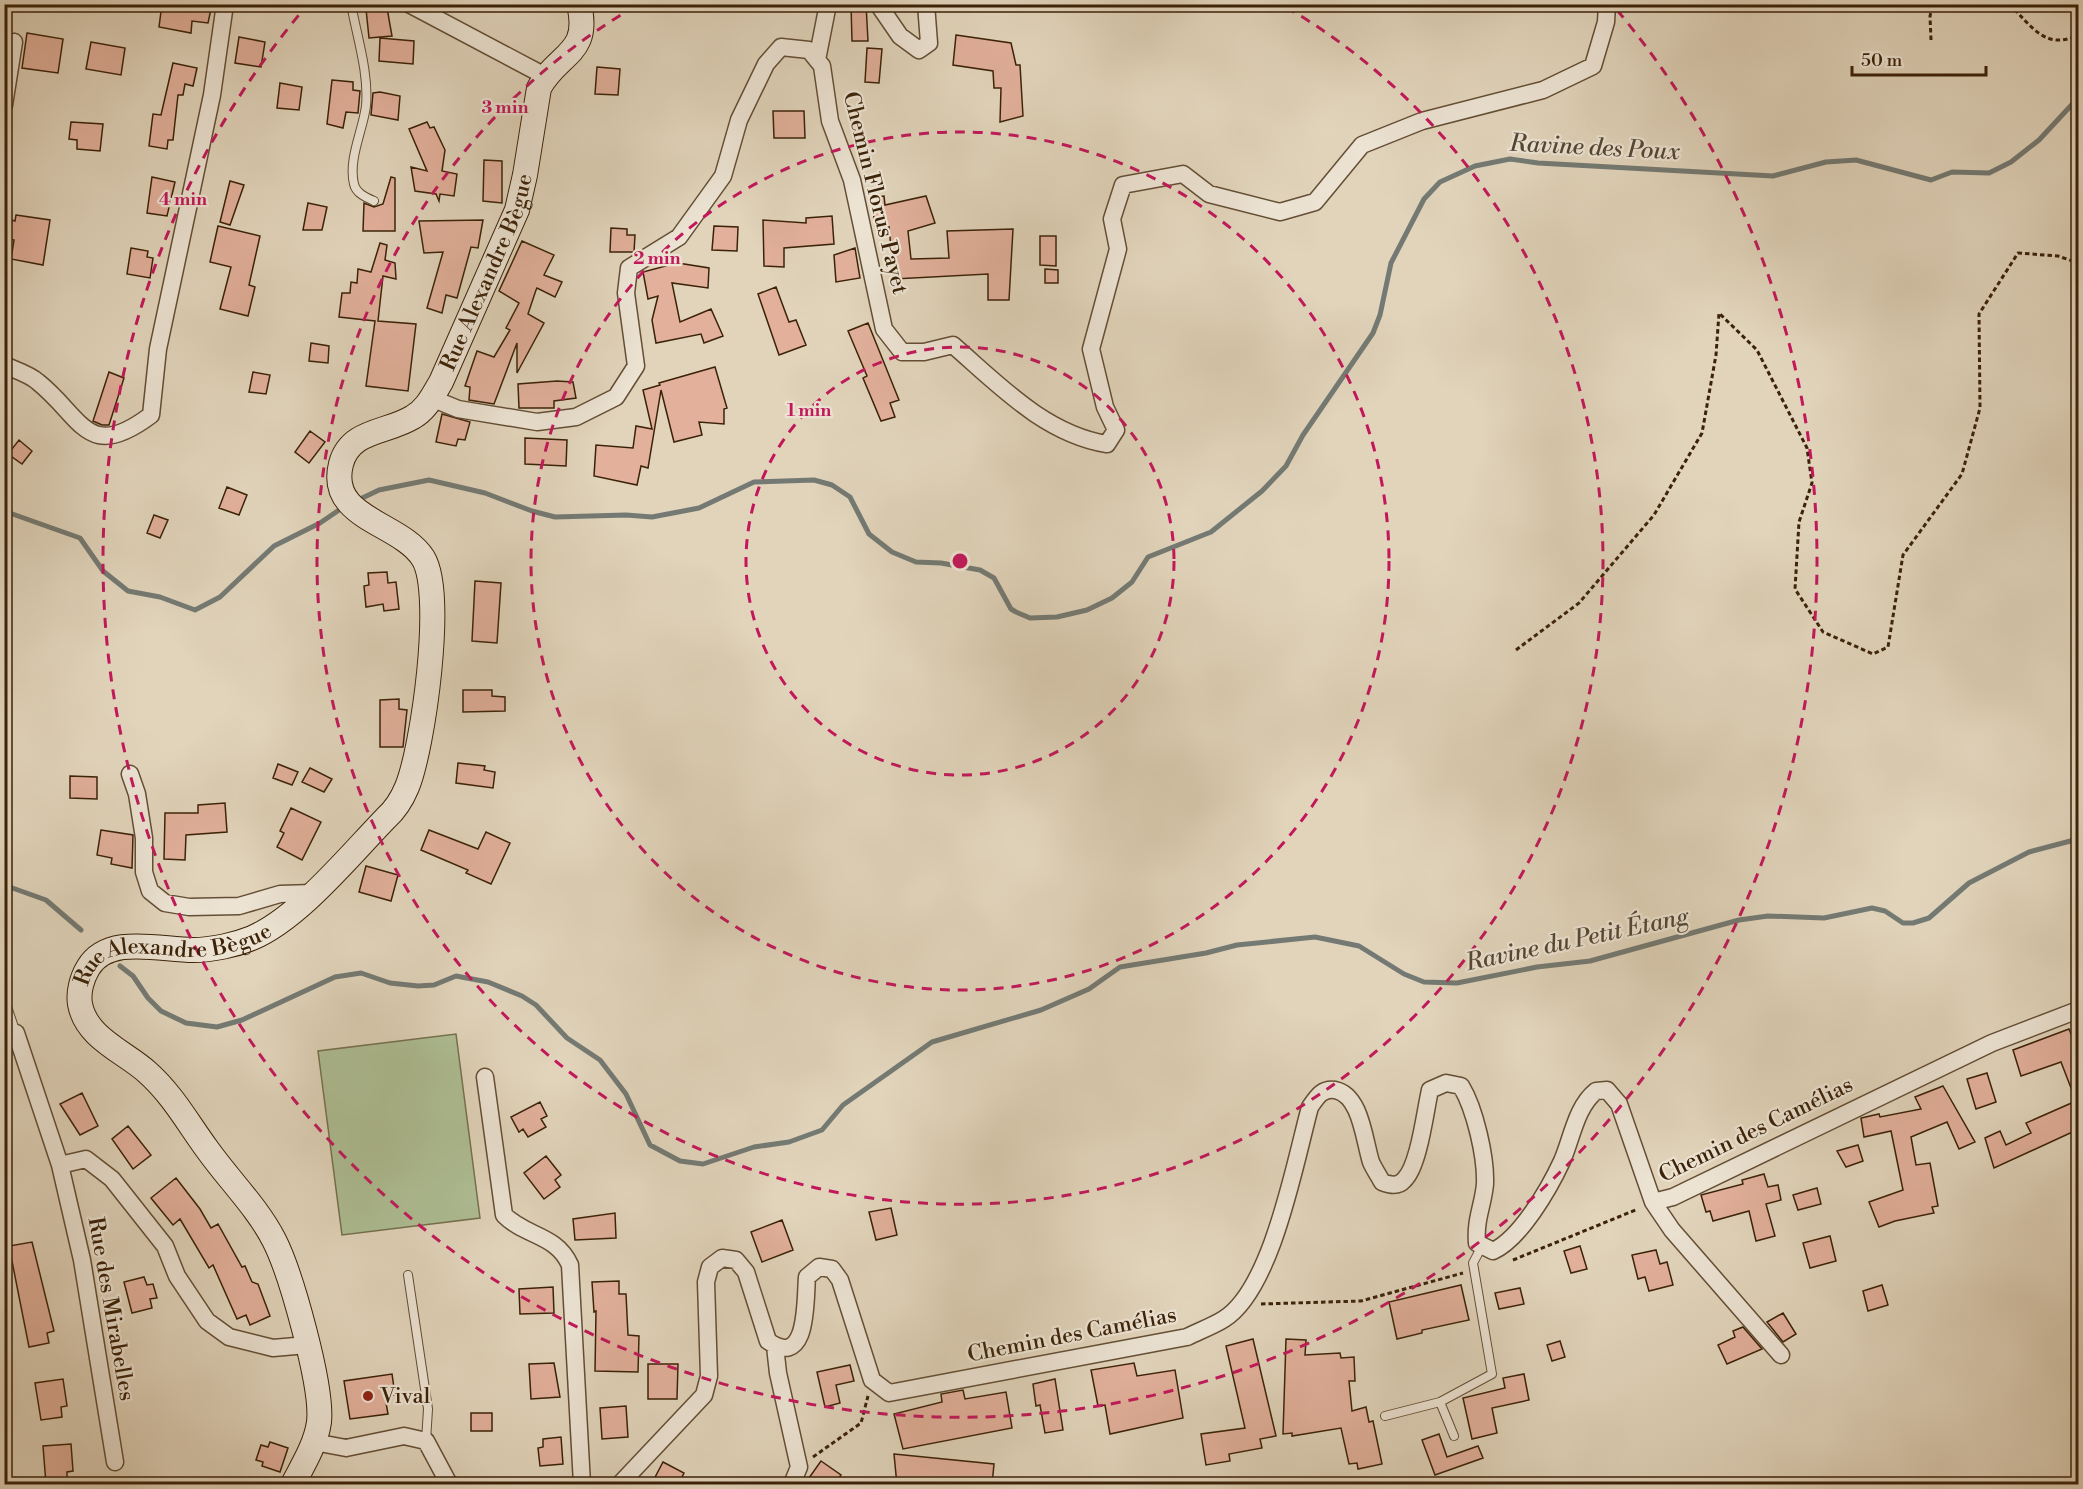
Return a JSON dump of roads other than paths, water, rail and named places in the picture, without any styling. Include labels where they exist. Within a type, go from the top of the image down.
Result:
[{"type":"main road","name":"Rue Alexandre Bègue","points":[[293,1485],[314,1442],[319,1407],[307,1344],[275,1241],[172,1099],[148,1072],[104,1041],[87,1021],[80,1006],[80,991],[85,974],[93,960],[107,950],[141,948],[196,950],[226,946],[252,938],[274,926],[313,893],[393,812],[406,791],[423,725],[433,600],[431,577],[423,557],[410,544],[351,506],[339,481],[347,447],[366,435],[415,416],[441,382],[517,210],[525,175],[536,102],[545,76],[579,43],[583,24],[579,4]]},
{"type":"street","points":[[4,365],[37,381],[84,429],[109,438],[132,429],[151,415],[158,349],[212,95],[225,4]]},
{"type":"street","points":[[409,4],[545,76]]},
{"type":"street","points":[[817,60],[828,4]]},
{"type":"street","points":[[878,4],[900,36],[919,50],[929,43],[926,4]]},
{"type":"street","name":"Chemin Florus Payet","points":[[817,60],[822,66],[830,121],[852,180],[884,329],[902,352],[924,352],[953,345],[1013,398],[1054,427],[1082,440],[1107,444],[1116,430],[1105,407],[1091,349],[1118,249],[1112,219],[1123,185],[1183,174],[1209,194],[1280,212],[1315,202],[1362,145],[1422,121],[1543,90],[1593,66],[1606,22],[1607,4]]},
{"type":"street","points":[[4,105],[14,42]]},
{"type":"street","points":[[431,398],[458,409],[537,422],[576,417],[616,397],[636,366],[626,293],[629,268],[679,237],[723,176],[739,120],[766,64],[782,47],[809,50],[817,60]]},
{"type":"street","points":[[130,774],[144,838],[144,872],[150,891],[165,903],[189,907],[239,906],[280,894],[313,893]]},
{"type":"street","name":"Chemin des Camélias","points":[[775,1346],[793,1346],[802,1336],[807,1276],[819,1267],[832,1269],[840,1280],[872,1380],[889,1393],[1187,1337],[1225,1318],[1252,1291],[1268,1259],[1310,1107],[1318,1094],[1328,1089],[1343,1092],[1354,1105],[1372,1165],[1382,1182],[1393,1186],[1403,1182],[1411,1170],[1430,1090],[1446,1083],[1461,1086],[1469,1099],[1479,1140],[1485,1184],[1475,1225],[1477,1243],[1481,1248],[1493,1251],[1507,1245],[1538,1203],[1562,1162],[1582,1107],[1596,1091],[1607,1090],[1619,1104],[1653,1202],[1673,1197],[1992,1043],[2079,1010]]},
{"type":"street","name":"Rue des Mirabelles","points":[[15,1033],[60,1165],[82,1260],[115,1462]]},
{"type":"street","points":[[485,1077],[504,1215],[516,1227],[556,1244],[570,1265],[582,1485]]},
{"type":"street","name":"Rue des Mirabelles","points":[[60,1165],[86,1159],[112,1179],[165,1246],[177,1276],[207,1321],[229,1337],[273,1348],[307,1344]]},
{"type":"street","points":[[1653,1202],[1672,1230],[1781,1355]]},
{"type":"street","points":[[620,1485],[704,1395],[708,1376],[706,1282],[710,1267],[722,1258],[736,1260],[746,1272],[768,1341],[775,1346],[778,1373],[799,1467],[792,1485]]},
{"type":"street","points":[[314,1442],[346,1448],[404,1436],[426,1441],[449,1485]]},
{"type":"lane","points":[[351,4],[364,73],[366,105],[352,171],[354,186],[361,195],[374,201]]},
{"type":"lane","points":[[4,998],[15,1033]]},
{"type":"lane","points":[[1385,1416],[1440,1402],[1492,1374],[1474,1267],[1481,1248]]},
{"type":"lane","points":[[408,1275],[428,1409],[426,1441]]},
{"type":"lane","points":[[1440,1402],[1454,1436]]},
{"type":"waterway","name":"Ravine des Poux","points":[[356,501],[379,490],[429,480],[485,493],[555,517],[626,515],[652,517],[699,508],[754,482],[814,480],[832,485],[850,497],[869,534],[892,552],[916,562],[941,563],[980,570],[994,578],[1011,609],[1016,612],[1030,618],[1057,617],[1087,610],[1112,598],[1132,582],[1148,557],[1211,532],[1262,491],[1286,466],[1303,435],[1373,333],[1380,315],[1391,263],[1424,199],[1440,182],[1475,166],[1510,159],[1538,163],[1773,176],[1826,162],[1856,160],[1931,180],[1952,172],[1989,173],[2011,162],[2039,140],[2078,98]]},
{"type":"waterway","name":"Ravine des Poux","points":[[4,511],[80,538],[103,571],[128,591],[160,597],[195,610],[220,597],[274,546],[320,523],[345,506]]},
{"type":"waterway","name":"Ravine du Petit Étang","points":[[120,966],[133,976],[148,998],[161,1011],[186,1023],[217,1027],[242,1020],[335,977],[361,973],[390,983],[418,986],[434,985],[456,976],[488,982],[522,996],[536,1005],[567,1038],[600,1060],[626,1094],[650,1145],[680,1161],[703,1164],[754,1147],[789,1142],[822,1130],[843,1105],[932,1042],[1041,1010],[1089,989],[1120,967],[1206,953],[1237,945],[1315,937],[1359,946],[1404,974],[1424,982],[1457,983],[1537,967],[1590,961],[1739,920],[1768,916],[1824,918],[1872,908],[1885,911],[1903,923],[1913,923],[1929,918],[1969,883],[2029,852],[2078,839]]},
{"type":"waterway","name":"Ravine du Petit Étang","points":[[4,885],[46,900],[81,930]]},
{"type":"place","name":"Vival","points":[[368,1396]]}]
